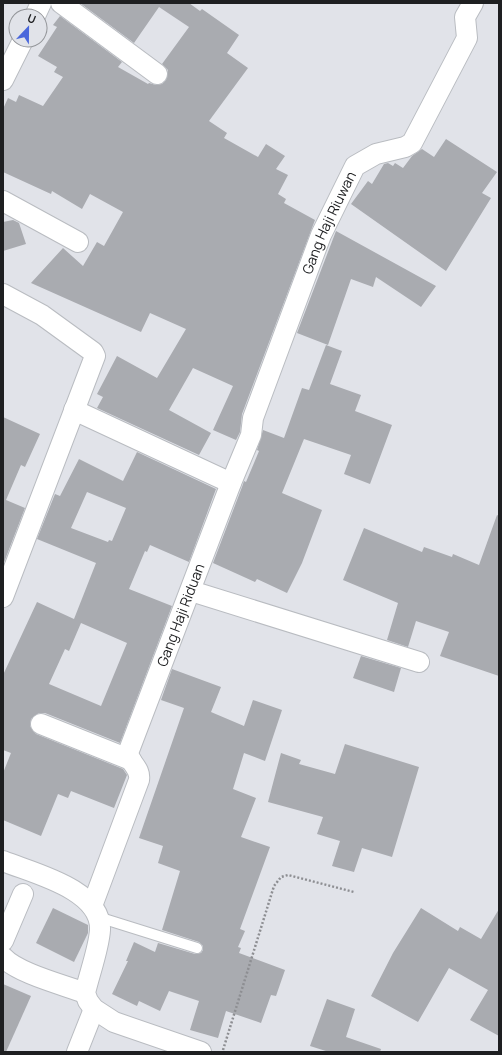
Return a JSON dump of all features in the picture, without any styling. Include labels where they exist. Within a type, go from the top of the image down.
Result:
[{"type":"street","points":[[61,3],[157,74]]},
{"type":"street","name":"Gang Haji Riuwan","points":[[231,484],[251,435],[253,418],[292,310],[321,236],[341,192],[355,166],[376,154],[405,148],[412,143],[467,38],[465,17],[473,3]]},
{"type":"street","points":[[3,80],[19,48]]},
{"type":"street","points":[[3,201],[78,242]]},
{"type":"street","points":[[3,294],[42,316],[93,352],[94,360],[3,597]]},
{"type":"street","points":[[74,410],[231,484]]},
{"type":"street","name":"Gang Haji Riduan","points":[[131,760],[128,753],[231,484]]},
{"type":"street","points":[[191,591],[419,662]]},
{"type":"street","points":[[41,724],[131,760],[138,768],[140,774],[140,780],[95,912]]},
{"type":"street","points":[[3,861],[68,887],[84,896],[95,912],[100,930],[90,1001],[77,1052]]},
{"type":"street","points":[[3,941],[24,894]]},
{"type":"street","points":[[3,957],[10,963],[23,970],[90,1001],[114,1022],[201,1052]]},
{"type":"lane","points":[[95,912],[197,948]]},
{"type":"path","points":[[222,1052],[274,886],[281,877],[288,875],[354,892]]},
{"type":"building","points":[[80,3],[189,3],[200,11],[202,9],[239,35],[227,53],[248,68],[209,121],[227,133],[224,138],[258,157],[266,144],[285,156],[276,169],[288,175],[278,194],[286,199],[284,203],[315,220],[242,414],[240,432],[236,440],[213,430],[233,386],[193,368],[169,410],[211,433],[199,455],[97,408],[103,397],[97,394],[117,356],[157,378],[186,329],[150,313],[141,332],[31,283],[63,248],[83,266],[97,242],[104,246],[123,212],[90,194],[82,209],[52,191],[51,194],[3,172],[3,109],[8,98],[16,102],[19,95],[43,106],[63,77],[54,72],[57,67],[38,56],[43,48],[48,48],[48,41],[57,27],[53,25],[60,16],[122,62],[118,67],[148,84],[156,85],[162,84],[166,80],[168,70],[162,64],[189,27],[159,7],[134,43]]},
{"type":"building","points":[[446,139],[497,172],[482,193],[491,198],[446,271],[351,204],[368,181],[372,184],[384,164],[388,163],[393,166],[395,163],[403,168],[412,156],[422,149],[434,157]]},
{"type":"building","points":[[13,220],[19,223],[26,244],[3,251],[3,222]]},
{"type":"building","points":[[336,231],[436,286],[421,307],[376,277],[373,287],[351,279],[328,345],[297,333]]},
{"type":"building","points":[[326,345],[342,351],[330,384],[361,395],[355,411],[392,425],[370,484],[344,474],[351,455],[304,439],[282,493],[322,510],[302,563],[287,593],[257,579],[255,582],[213,563],[244,481],[246,482],[259,451],[257,450],[263,430],[284,438],[302,388],[309,390]]},
{"type":"building","points":[[3,417],[40,434],[25,467],[21,465],[6,500],[25,508],[3,565]]},
{"type":"building","points":[[137,452],[216,489],[189,562],[150,545],[147,552],[145,551],[129,589],[172,606],[120,743],[45,713],[39,713],[31,719],[30,726],[36,734],[123,769],[127,775],[114,808],[71,791],[68,798],[58,794],[41,836],[3,820],[3,773],[11,753],[3,750],[3,675],[37,602],[74,619],[96,563],[37,539],[55,494],[60,496],[79,459],[123,481]],"holes":[[[87,492],[126,508],[112,541],[109,540],[108,542],[71,528]],[[81,623],[127,643],[101,706],[49,684],[65,649],[69,651]]]},
{"type":"building","points":[[497,515],[499,516],[499,676],[440,656],[449,632],[416,621],[408,647],[387,640],[398,603],[343,580],[364,528],[422,552],[424,547],[452,557],[453,554],[479,565]]},
{"type":"building","points":[[361,656],[401,668],[394,692],[353,678]]},
{"type":"building","points":[[172,669],[221,687],[211,712],[244,726],[253,700],[282,710],[265,761],[244,753],[233,789],[256,798],[241,837],[270,847],[240,929],[245,931],[238,947],[241,948],[239,953],[285,970],[276,996],[271,995],[261,1023],[226,1011],[218,1038],[190,1030],[199,1001],[169,991],[160,1011],[139,1001],[137,1006],[112,994],[128,961],[126,961],[134,942],[155,952],[158,943],[195,954],[201,953],[203,950],[203,946],[199,942],[162,930],[180,871],[158,863],[163,846],[139,838],[184,708],[161,700]]},
{"type":"building","points":[[345,744],[419,767],[392,857],[362,848],[354,872],[332,866],[340,841],[317,834],[323,817],[268,802],[281,753],[301,760],[299,764],[335,774]]},
{"type":"building","points":[[53,908],[88,925],[88,933],[74,962],[36,943]]},
{"type":"building","points":[[421,908],[458,931],[460,927],[481,939],[499,909],[499,1036],[470,1020],[488,990],[449,968],[418,1022],[371,996],[393,953]]},
{"type":"building","points":[[3,984],[31,996],[6,1052],[3,1052]]},
{"type":"building","points":[[327,999],[355,1009],[346,1037],[381,1049],[380,1052],[329,1052],[310,1046]]}]
